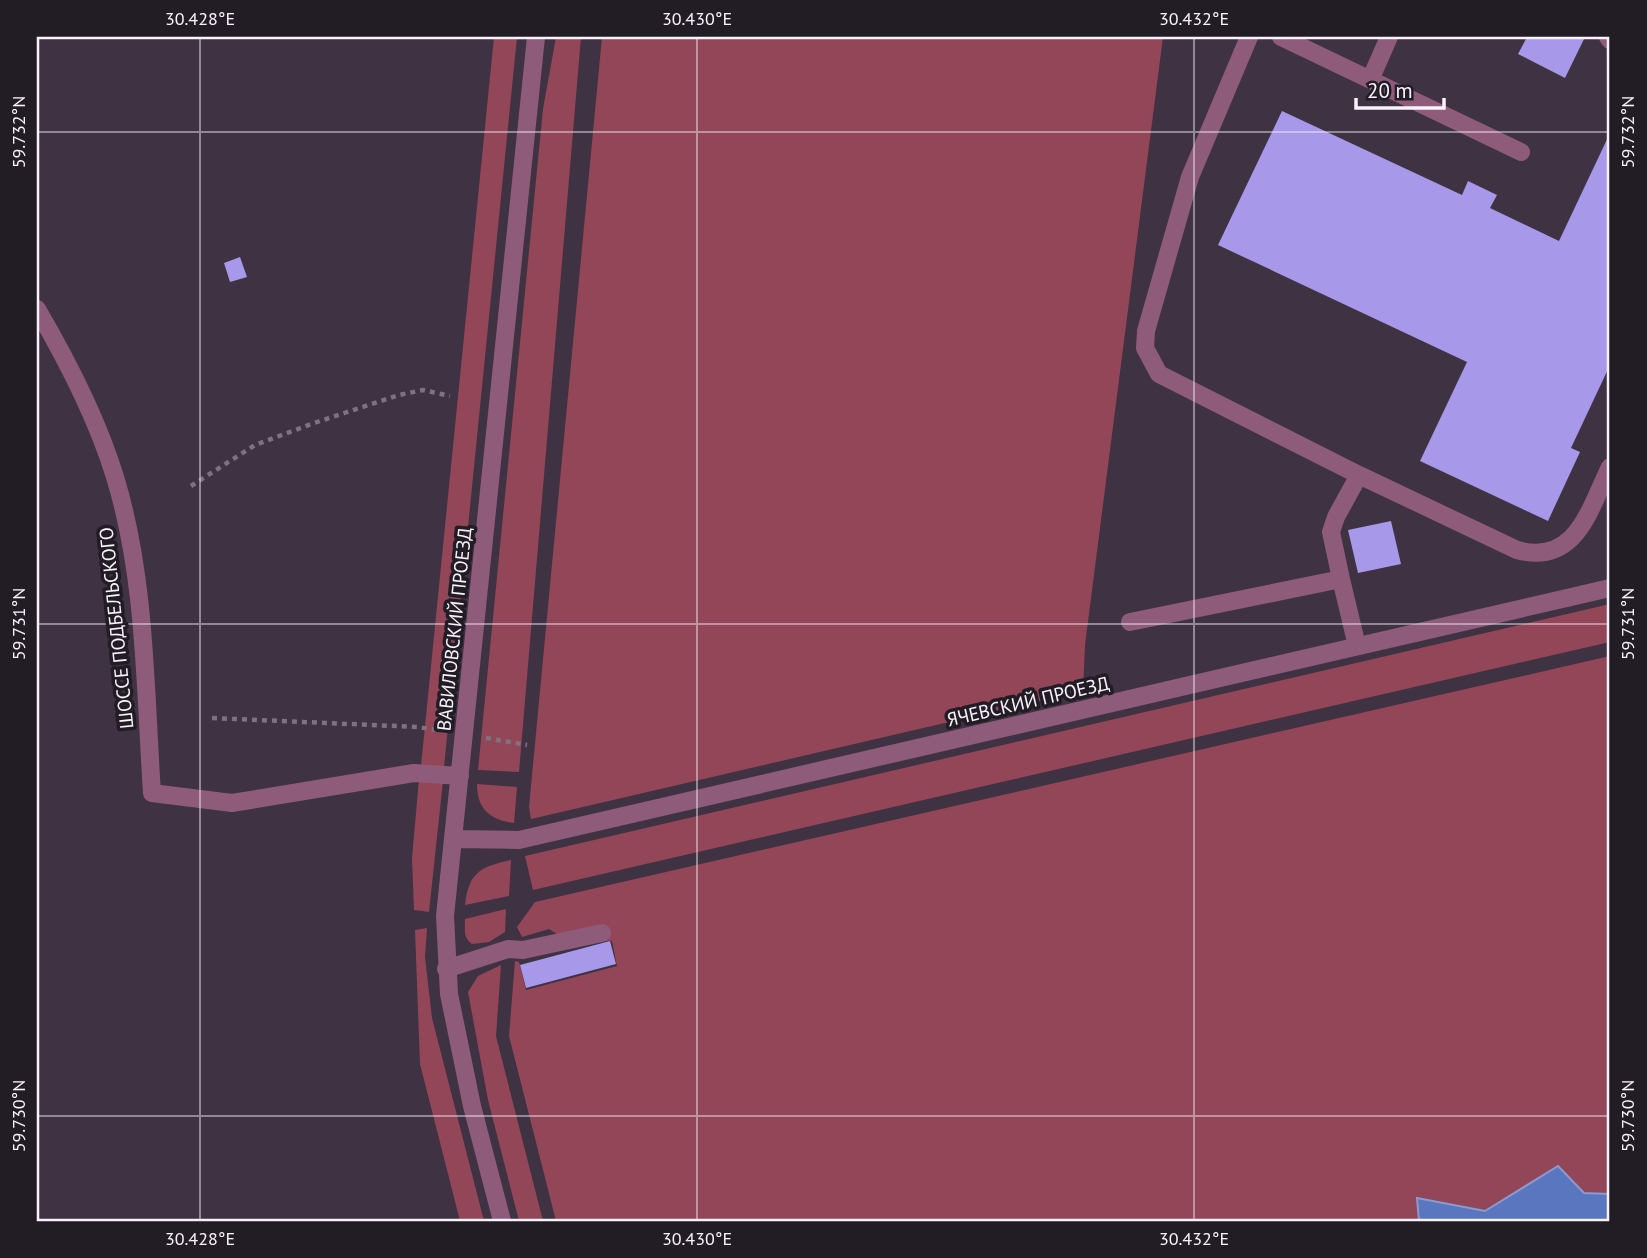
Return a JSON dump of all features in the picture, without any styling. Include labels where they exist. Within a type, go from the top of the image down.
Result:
[{"type":"street","name":"ВАВИЛОВСКИЙ ПРОЕЗД","points":[[502,1221],[472,1106],[449,995],[445,916],[536,37]]},
{"type":"street","points":[[1249,37],[1190,177],[1146,331],[1145,348],[1159,374],[1359,475],[1517,550],[1533,554],[1548,553],[1566,545],[1580,528],[1610,467]]},
{"type":"street","points":[[1280,37],[1371,78],[1521,152]]},
{"type":"street","points":[[1371,78],[1389,37]]},
{"type":"street","name":"ШОССЕ ПОДБЕЛЬСКОГО","points":[[37,309],[84,397],[102,440],[123,505],[132,551],[139,613],[152,793],[232,803],[414,773],[460,776]]},
{"type":"street","points":[[1357,646],[1332,532],[1336,517],[1359,475]]},
{"type":"street","points":[[1130,622],[1341,579]]},
{"type":"street","name":"ЯЧЕВСКИЙ ПРОЕЗД","points":[[453,839],[519,839],[1610,588]]},
{"type":"street","points":[[446,969],[508,949],[523,950],[601,933]]},
{"type":"path","points":[[191,486],[255,444],[311,424],[399,395],[423,390],[450,396]]},
{"type":"path","points":[[212,718],[418,727]]},
{"type":"shaded area","points":[[494,37],[517,37],[444,767],[421,766]]},
{"type":"shaded area","points":[[556,37],[581,37],[519,772],[478,770],[543,109]]},
{"type":"shaded area","points":[[602,37],[1163,37],[1085,645],[1083,691],[531,819],[529,807]]},
{"type":"shaded area","points":[[1610,604],[1610,642],[533,890],[525,856]]},
{"type":"shaded area","points":[[1610,656],[1610,1194],[1584,1193],[1557,1166],[1485,1211],[1418,1198],[1419,1221],[556,1221],[509,1036],[515,961],[519,962],[526,990],[617,966],[612,941],[560,936],[549,929],[522,937],[517,927],[535,902]]},
{"type":"shaded area","points":[[419,779],[443,781],[429,912],[414,910],[412,858]]},
{"type":"shaded area","points":[[477,784],[517,787],[514,823],[498,819],[486,812],[479,800]]},
{"type":"shaded area","points":[[511,860],[509,896],[465,905],[470,885],[478,873],[491,865]]},
{"type":"shaded area","points":[[506,909],[505,932],[489,942],[472,944],[467,939],[465,919]]},
{"type":"shaded area","points":[[427,928],[425,957],[432,1018],[484,1221],[460,1221],[420,1064],[415,930]]},
{"type":"shaded area","points":[[501,965],[496,1036],[543,1221],[519,1221],[488,1100],[468,992],[478,976]]},
{"type":"water","points":[[1558,1166],[1584,1193],[1610,1194],[1610,1221],[1419,1221],[1417,1198],[1485,1211]]},
{"type":"building","points":[[1527,37],[1585,37],[1565,78],[1518,54]]},
{"type":"building","points":[[1282,111],[1462,195],[1468,181],[1497,195],[1490,208],[1559,241],[1610,133],[1610,365],[1571,448],[1580,452],[1548,521],[1420,461],[1467,362],[1218,245]]},
{"type":"building","points":[[240,257],[247,277],[230,282],[224,263]]},
{"type":"building","points":[[1391,521],[1401,564],[1358,573],[1348,530]]},
{"type":"building","points":[[610,941],[616,964],[526,988],[520,965]]}]
